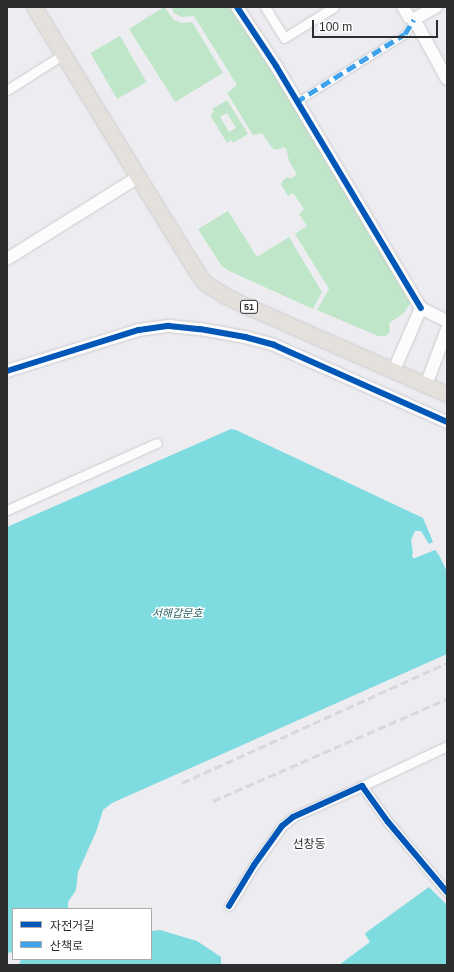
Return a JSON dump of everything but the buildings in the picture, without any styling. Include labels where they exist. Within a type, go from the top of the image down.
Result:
[{"type":"main road","name":"51","points":[[34,7],[200,277],[212,288],[251,308],[426,385]]},
{"type":"main road","points":[[426,385],[447,394]]},
{"type":"street","points":[[237,7],[276,66],[296,102],[421,308],[447,321]]},
{"type":"street","points":[[265,7],[284,38],[334,7]]},
{"type":"street","points":[[403,7],[409,17],[414,19],[447,79]]},
{"type":"street","points":[[296,102],[405,34],[414,19],[436,7]]},
{"type":"street","points":[[7,90],[64,54]]},
{"type":"street","points":[[7,259],[138,178]]},
{"type":"street","points":[[394,370],[421,308]]},
{"type":"street","points":[[7,372],[139,330],[169,326],[200,329],[245,337],[274,345],[447,422]]},
{"type":"street","points":[[426,385],[447,329]]},
{"type":"street","points":[[7,510],[158,443]]},
{"type":"street","points":[[229,906],[254,865],[282,826],[293,817],[447,746]]},
{"type":"street","points":[[362,786],[388,822],[447,892]]},
{"type":"green space","points":[[164,7],[174,20],[182,23],[192,22],[223,73],[175,102],[129,29]]},
{"type":"green space","points":[[171,7],[233,7],[413,299],[403,314],[389,323],[390,332],[386,336],[378,336],[317,310],[329,289],[295,234],[307,226],[299,214],[304,209],[293,193],[288,196],[281,185],[283,180],[288,177],[291,179],[297,174],[289,161],[286,148],[283,147],[277,150],[272,148],[262,133],[253,135],[227,93],[237,85],[194,16],[182,17],[174,13]]},
{"type":"green space","points":[[120,36],[146,82],[117,99],[91,53]]},
{"type":"green space","points":[[227,100],[248,134],[233,143],[231,140],[227,143],[210,115],[214,112],[212,109]],"holes":[[[227,113],[236,128],[229,132],[220,117]]]},
{"type":"green space","points":[[228,211],[257,257],[289,237],[322,292],[313,309],[227,270],[221,265],[198,229]]},
{"type":"water","name":"서해갑문호","points":[[231,429],[423,518],[433,542],[429,544],[421,531],[415,531],[411,540],[412,555],[413,558],[415,558],[435,550],[447,572],[447,654],[112,803],[103,810],[96,832],[78,872],[76,890],[68,902],[68,908],[12,908],[12,960],[152,960],[152,931],[160,930],[197,941],[221,957],[221,965],[7,965],[7,527]]},
{"type":"water","points":[[429,887],[447,905],[447,965],[339,965],[370,942],[365,934],[368,931]]},
{"type":"pier","points":[[12,952],[12,960],[21,960],[19,965],[7,965],[7,953]]},
{"type":"railway","points":[[182,783],[447,663]]},
{"type":"railway","points":[[213,801],[447,699]]},
{"type":"marked path","points":[[296,102],[405,34],[414,19]]},
{"type":"cycle path","points":[[237,7],[276,66],[421,308]]},
{"type":"cycle path","points":[[7,371],[139,330],[169,326],[200,329],[245,337],[274,345],[447,422]]},
{"type":"cycle path","points":[[229,906],[254,865],[282,826],[293,817],[362,786],[388,822],[447,892]]},
{"type":"district","name":"선창동","points":[[309,845]]}]
